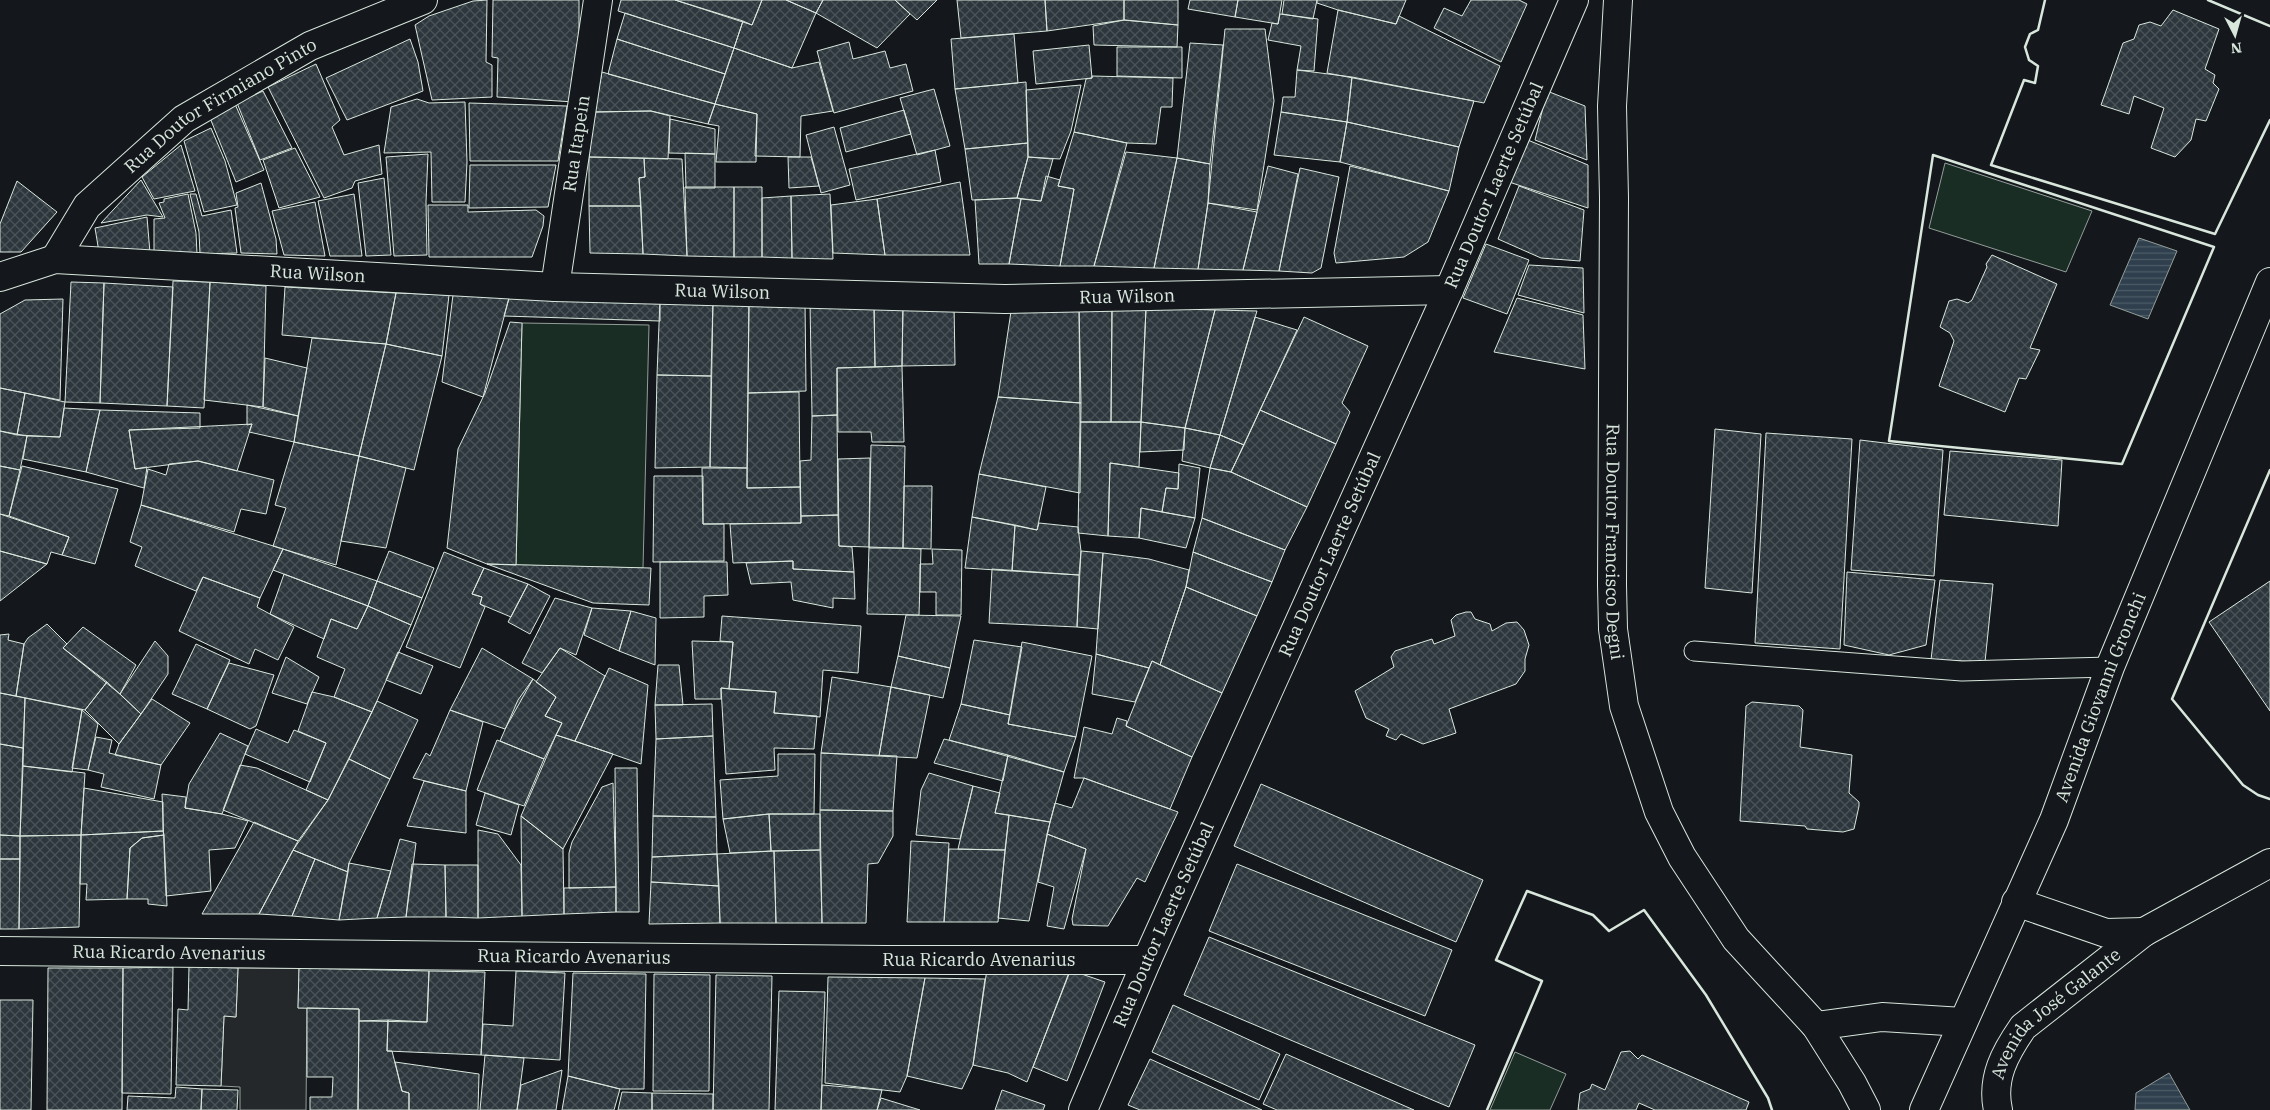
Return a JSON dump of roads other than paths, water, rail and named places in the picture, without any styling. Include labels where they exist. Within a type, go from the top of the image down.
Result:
[{"type":"street","name":"Rua Doutor Firmiano Pinto","points":[[55,259],[87,206],[184,119],[310,46],[423,0]]},
{"type":"street","name":"Rua Itapein","points":[[555,287],[598,0]]},
{"type":"street","name":"Rua Doutor Laerte Setúbal","points":[[1083,1110],[1147,960],[1449,290],[1574,0]]},
{"type":"street","name":"Rua Doutor Francisco Degni","points":[[1618,0],[1612,106],[1614,198],[1612,629],[1624,706],[1659,812],[1682,857],[1736,939],[1816,1026],[1852,1083],[1866,1110]]},
{"type":"street","name":"Rua Wilson","points":[[0,277],[55,259],[555,287],[1005,299],[1449,290]]},
{"type":"street","name":"Avenida Giovanni Gronchi","points":[[1924,1110],[2054,820],[2110,667],[2270,282]]},
{"type":"street","name":"Avenida José Galante","points":[[1998,1110],[1995,1089],[2000,1068],[2008,1048],[2023,1028],[2144,932],[2270,862]]},
{"type":"street","name":"Avenida José Galante","points":[[2016,902],[2106,933],[2144,932]]},
{"type":"street","name":"Rua Ricardo Avenarius","points":[[0,950],[865,960],[1147,960]]},
{"type":"street","points":[[1816,1026],[1882,1017],[1963,1022]]},
{"type":"lane","points":[[1694,651],[1962,671],[2110,667]]},
{"type":"water","points":[[2139,238],[2177,251],[2148,319],[2110,305]]},
{"type":"water","points":[[2169,1073],[2190,1110],[2135,1110],[2136,1093]]}]
